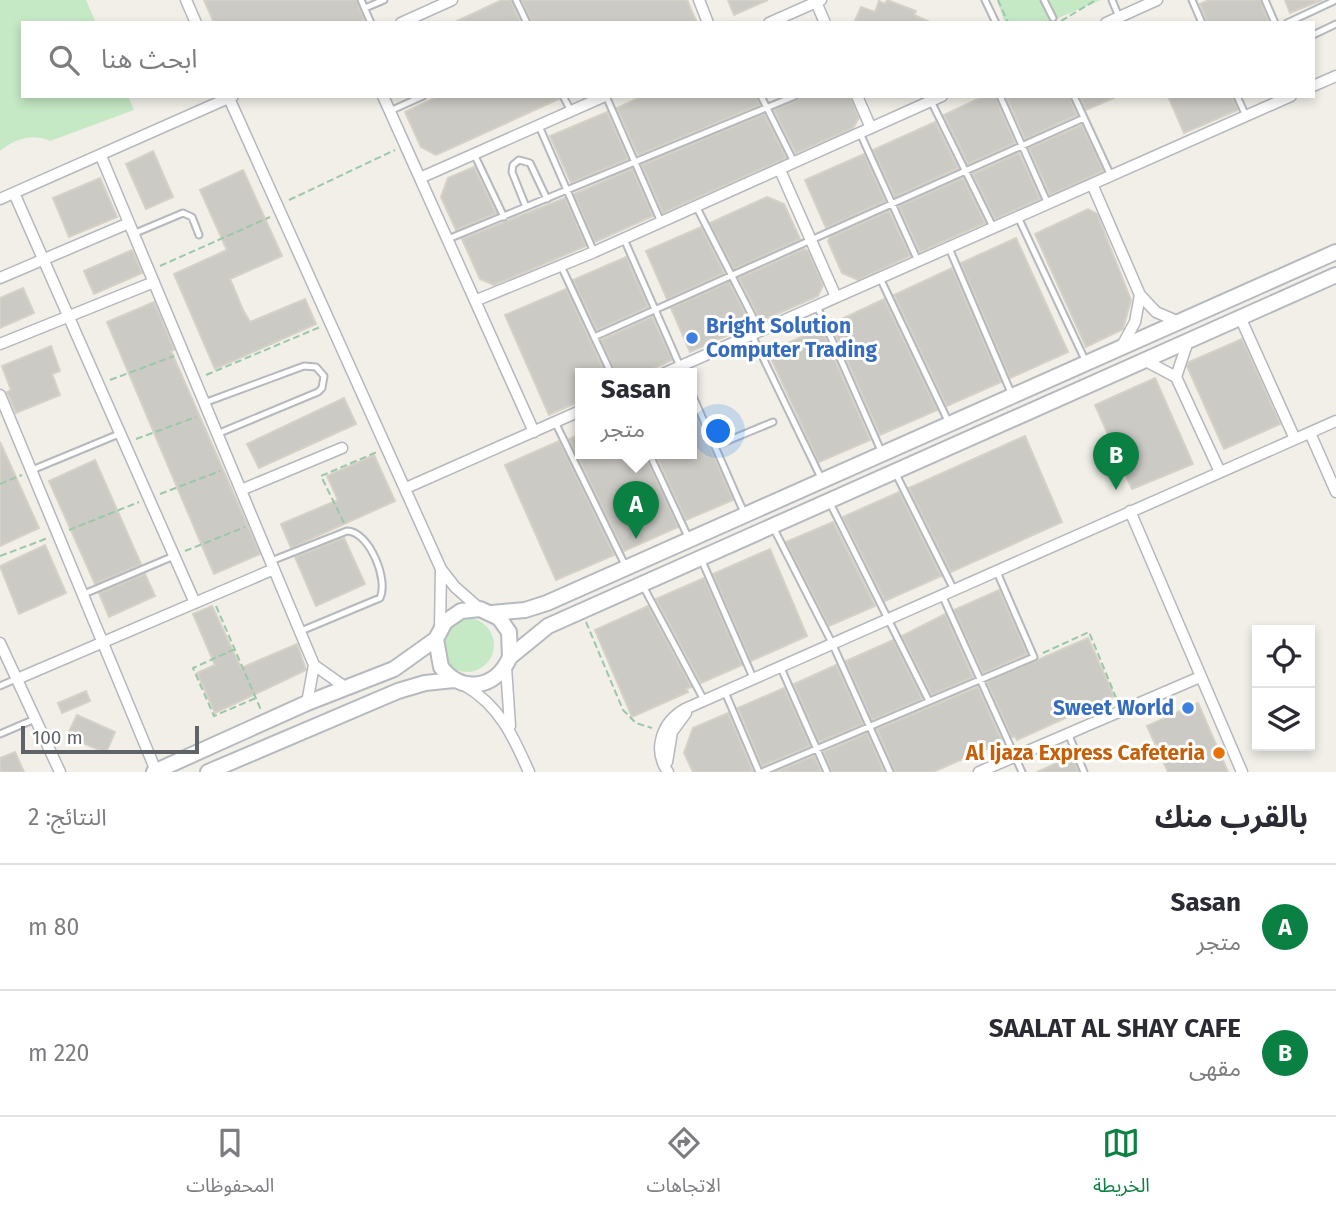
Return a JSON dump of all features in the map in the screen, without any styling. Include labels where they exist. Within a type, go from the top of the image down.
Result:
[{"type":"main road","points":[[155,772],[307,703],[394,669],[438,635],[452,615],[536,607],[1336,252]]},
{"type":"main road","points":[[208,772],[398,691],[425,683],[486,683],[537,633],[582,611],[1336,275]]},
{"type":"main road","points":[[829,500],[830,487],[862,473],[879,455]]},
{"type":"main road","points":[[486,611],[509,632],[508,662]]},
{"type":"main road","points":[[438,635],[437,658],[457,682]]},
{"type":"street","points":[[186,0],[195,21]]},
{"type":"street","points":[[699,0],[707,21]]},
{"type":"street","points":[[1110,21],[1157,0]]},
{"type":"street","points":[[405,21],[447,1]]},
{"type":"street","points":[[773,21],[818,1],[824,21]]},
{"type":"street","points":[[1315,85],[1336,76]]},
{"type":"street","points":[[0,199],[228,98]]},
{"type":"street","points":[[230,98],[441,569],[462,595],[486,611]]},
{"type":"street","points":[[384,98],[477,300],[534,432]]},
{"type":"street","points":[[420,178],[601,98]]},
{"type":"street","points":[[858,98],[871,128]]},
{"type":"street","points":[[477,300],[624,239],[938,98]]},
{"type":"street","points":[[685,368],[836,297],[1286,98]]},
{"type":"street","points":[[101,156],[314,665],[345,687]]},
{"type":"street","points":[[780,170],[836,297]]},
{"type":"street","points":[[1092,184],[1140,295],[1156,312],[1179,322]]},
{"type":"street","points":[[14,193],[195,603]]},
{"type":"street","points":[[0,278],[131,228]]},
{"type":"street","points":[[0,344],[154,282]]},
{"type":"street","points":[[1122,346],[1135,322],[1140,295]]},
{"type":"street","points":[[1240,317],[1295,439]]},
{"type":"street","points":[[1189,340],[1180,358],[1176,377],[1220,472]]},
{"type":"street","points":[[1144,360],[1176,377]]},
{"type":"street","points":[[0,395],[104,641],[155,772]]},
{"type":"street","points":[[406,488],[575,413]]},
{"type":"street","points":[[668,772],[660,749],[663,730],[676,714],[1336,421]]},
{"type":"street","points":[[1310,433],[1336,492]]},
{"type":"street","points":[[241,490],[342,448]]},
{"type":"street","points":[[1130,511],[1242,772]]},
{"type":"street","points":[[17,679],[195,603],[272,565]]},
{"type":"street","points":[[438,635],[441,569]]},
{"type":"street","points":[[0,643],[60,772]]},
{"type":"street","points":[[508,662],[505,692],[511,730],[529,772]]},
{"type":"street","points":[[307,703],[314,665]]},
{"type":"street","points":[[979,772],[1200,677]]},
{"type":"street","points":[[457,682],[494,708],[511,730]]},
{"type":"street","points":[[668,772],[667,749],[671,732],[681,717],[700,704]]},
{"type":"lane","points":[[361,0],[370,21]]},
{"type":"lane","points":[[365,8],[384,0]]},
{"type":"lane","points":[[516,0],[526,21]]},
{"type":"lane","points":[[987,0],[995,21]]},
{"type":"lane","points":[[1044,0],[1055,21]]},
{"type":"lane","points":[[1112,0],[1119,17]]},
{"type":"lane","points":[[1192,0],[1201,21]]},
{"type":"lane","points":[[1265,0],[1274,21]]},
{"type":"lane","points":[[1291,21],[1336,0]]},
{"type":"lane","points":[[1315,33],[1336,24]]},
{"type":"lane","points":[[390,111],[417,98]]},
{"type":"lane","points":[[564,98],[571,111]]},
{"type":"lane","points":[[607,98],[661,222]]},
{"type":"lane","points":[[762,98],[794,163]]},
{"type":"lane","points":[[448,239],[790,98]]},
{"type":"lane","points":[[1001,98],[1048,204]]},
{"type":"lane","points":[[1075,98],[1111,176]]},
{"type":"lane","points":[[1238,98],[1246,116]]},
{"type":"lane","points":[[931,101],[993,228]]},
{"type":"lane","points":[[594,337],[893,206],[1084,118]]},
{"type":"lane","points":[[539,126],[594,252]]},
{"type":"lane","points":[[860,133],[919,261]]},
{"type":"lane","points":[[474,154],[503,217]]},
{"type":"lane","points":[[526,207],[512,172],[513,164],[519,160],[530,163],[547,199]]},
{"type":"lane","points":[[696,206],[732,276],[822,480]]},
{"type":"lane","points":[[131,228],[183,213],[192,217],[199,235]]},
{"type":"lane","points":[[1018,217],[1086,362]]},
{"type":"lane","points":[[624,239],[680,368]]},
{"type":"lane","points":[[950,247],[1012,396]]},
{"type":"lane","points":[[561,266],[609,368]]},
{"type":"lane","points":[[880,278],[950,424]]},
{"type":"lane","points":[[817,306],[879,455]]},
{"type":"lane","points":[[206,408],[304,366],[316,367],[324,376],[322,388],[318,392],[218,434]]},
{"type":"lane","points":[[697,405],[744,515]]},
{"type":"lane","points":[[555,422],[626,568]]},
{"type":"lane","points":[[715,446],[773,422]]},
{"type":"lane","points":[[32,470],[123,438]]},
{"type":"lane","points":[[652,459],[690,540]]},
{"type":"lane","points":[[895,471],[954,590]]},
{"type":"lane","points":[[829,500],[929,701]]},
{"type":"lane","points":[[772,526],[833,645],[890,772]]},
{"type":"lane","points":[[272,565],[347,531],[356,532],[367,540],[382,580],[382,592],[375,602],[300,631]]},
{"type":"lane","points":[[84,594],[174,556]]},
{"type":"lane","points":[[701,558],[754,680]]},
{"type":"lane","points":[[725,692],[760,772],[1034,657],[996,571]]},
{"type":"lane","points":[[642,584],[700,704]]},
{"type":"lane","points":[[942,595],[1022,772]]},
{"type":"lane","points":[[780,668],[827,772]]},
{"type":"lane","points":[[0,686],[17,679]]},
{"type":"lane","points":[[0,734],[35,719]]},
{"type":"lane","points":[[1068,733],[1084,772]]},
{"type":"path","points":[[998,0],[1007,21]]},
{"type":"path","points":[[1055,21],[1076,14],[1096,0]]},
{"type":"path","points":[[149,271],[405,145]]},
{"type":"path","points":[[195,380],[331,322]]},
{"type":"path","points":[[99,384],[183,352]]},
{"type":"path","points":[[123,438],[206,408]]},
{"type":"path","points":[[347,531],[321,476],[388,448]]},
{"type":"path","points":[[0,556],[231,467]]},
{"type":"path","points":[[0,484],[32,470]]},
{"type":"path","points":[[174,556],[255,523]]},
{"type":"path","points":[[211,595],[267,723]]},
{"type":"path","points":[[582,611],[623,710],[636,723],[663,730]]},
{"type":"path","points":[[1034,657],[1090,632],[1121,710]]},
{"type":"path","points":[[235,649],[193,668],[214,716],[257,698]]},
{"type":"green space","points":[[0,0],[86,0],[95,21],[21,21],[21,98],[129,98],[134,110],[50,141],[24,139],[11,143],[0,151]]},
{"type":"green space","points":[[997,0],[1101,0],[1051,21],[1004,21]]},
{"type":"green space","points":[[467,618],[486,626],[494,645],[486,664],[467,672],[448,664],[440,645],[448,626]]},
{"type":"building","points":[[204,0],[356,0],[364,20],[362,21],[213,21]]},
{"type":"building","points":[[502,0],[511,0],[520,21],[457,21]]},
{"type":"building","points":[[522,0],[687,0],[696,21],[531,21]]},
{"type":"building","points":[[728,0],[768,0],[734,15]]},
{"type":"building","points":[[887,0],[916,11],[914,15],[928,21],[855,21],[861,7],[875,12],[879,1],[885,4]]},
{"type":"building","points":[[1209,0],[1260,0],[1268,21],[1207,21],[1200,4]]},
{"type":"building","points":[[1285,0],[1322,0],[1290,13]]},
{"type":"building","points":[[435,98],[559,99],[436,155],[421,147],[405,112]]},
{"type":"building","points":[[639,98],[757,98],[760,105],[638,155],[617,108]]},
{"type":"building","points":[[799,98],[851,98],[859,118],[853,128],[796,153],[774,110]]},
{"type":"building","points":[[980,98],[996,98],[1015,143],[968,164],[944,115]]},
{"type":"building","points":[[1007,98],[1070,98],[1077,115],[1025,139]]},
{"type":"building","points":[[1081,98],[1113,98],[1086,110]]},
{"type":"building","points":[[1169,98],[1233,98],[1238,110],[1184,133]]},
{"type":"building","points":[[607,112],[628,159],[571,183],[550,136]]},
{"type":"building","points":[[764,114],[786,158],[663,213],[642,165]]},
{"type":"building","points":[[935,122],[958,168],[895,197],[873,150]]},
{"type":"building","points":[[1082,125],[1103,171],[1050,195],[1029,148]]},
{"type":"building","points":[[153,151],[173,197],[146,209],[126,164]]},
{"type":"building","points":[[1019,153],[1040,199],[995,219],[973,174]]},
{"type":"building","points":[[864,154],[885,201],[826,228],[805,180]]},
{"type":"building","points":[[474,167],[496,213],[456,230],[441,197],[448,178]]},
{"type":"building","points":[[632,169],[653,216],[595,242],[574,194]]},
{"type":"building","points":[[243,170],[282,256],[230,279],[243,310],[250,322],[305,299],[316,324],[215,369],[174,274],[227,250],[200,190]]},
{"type":"building","points":[[100,178],[117,217],[69,237],[53,198]]},
{"type":"building","points":[[963,178],[985,223],[920,252],[899,206]]},
{"type":"building","points":[[767,197],[784,204],[800,239],[734,269],[710,223]]},
{"type":"building","points":[[565,198],[586,246],[494,285],[480,279],[462,239]]},
{"type":"building","points":[[1088,209],[1097,214],[1131,300],[1123,329],[1086,347],[1035,234]]},
{"type":"building","points":[[889,211],[910,256],[858,280],[842,273],[828,241],[830,237]]},
{"type":"building","points":[[701,227],[724,273],[667,299],[646,251]]},
{"type":"building","points":[[1016,238],[1068,352],[1010,378],[961,263]]},
{"type":"building","points":[[804,249],[808,251],[823,285],[818,296],[761,321],[739,278]]},
{"type":"building","points":[[132,250],[142,273],[94,294],[84,271]]},
{"type":"building","points":[[626,257],[648,307],[597,330],[573,280]]},
{"type":"building","points":[[952,268],[1001,382],[947,406],[894,295]]},
{"type":"building","points":[[729,282],[751,325],[690,352],[671,308]]},
{"type":"building","points":[[23,288],[34,313],[0,328],[0,298]]},
{"type":"building","points":[[566,289],[603,368],[575,368],[575,403],[549,415],[505,315]]},
{"type":"building","points":[[884,299],[937,410],[880,435],[831,324]]},
{"type":"building","points":[[154,302],[174,350],[171,351],[260,554],[214,574],[107,322]]},
{"type":"building","points":[[652,317],[672,360],[654,368],[614,368],[601,340]]},
{"type":"building","points":[[821,328],[870,440],[819,462],[768,352]]},
{"type":"building","points":[[1242,339],[1280,424],[1224,449],[1187,366],[1189,362]]},
{"type":"building","points":[[51,346],[60,371],[52,374],[60,395],[16,413],[7,392],[11,390],[2,366]]},
{"type":"building","points":[[1155,378],[1193,464],[1132,489],[1095,405]]},
{"type":"building","points":[[344,398],[356,424],[259,468],[247,444]]},
{"type":"building","points":[[697,418],[733,500],[686,520],[658,459],[697,459]]},
{"type":"building","points":[[575,436],[575,451],[569,439]]},
{"type":"building","points":[[1025,436],[1062,522],[951,572],[909,488]]},
{"type":"building","points":[[559,441],[614,555],[556,580],[505,465]]},
{"type":"building","points":[[0,442],[39,528],[0,546]]},
{"type":"building","points":[[374,455],[395,501],[291,548],[281,524],[338,500],[327,476]]},
{"type":"building","points":[[579,459],[647,459],[678,527],[624,551]]},
{"type":"building","points":[[95,460],[141,564],[95,584],[49,481]]},
{"type":"building","points":[[899,492],[941,576],[885,601],[843,517]]},
{"type":"building","points":[[833,522],[875,606],[829,626],[786,542]]},
{"type":"building","points":[[344,538],[365,584],[316,606],[295,557]]},
{"type":"building","points":[[45,545],[66,593],[19,614],[0,566]]},
{"type":"building","points":[[770,549],[807,636],[751,661],[713,574]]},
{"type":"building","points":[[145,574],[155,596],[109,617],[99,593]]},
{"type":"building","points":[[704,578],[742,665],[701,683],[656,599]]},
{"type":"building","points":[[999,590],[1027,654],[983,673],[954,610]]},
{"type":"building","points":[[212,606],[241,668],[297,644],[306,670],[215,713],[197,673],[215,665],[193,614]]},
{"type":"building","points":[[648,606],[691,687],[686,689],[688,692],[632,717],[595,630]]},
{"type":"building","points":[[945,614],[973,677],[932,695],[902,636]]},
{"type":"building","points":[[1088,638],[1114,696],[1017,740],[1015,736],[1012,737],[987,682]]},
{"type":"building","points":[[893,640],[922,699],[872,720],[846,661]]},
{"type":"building","points":[[836,665],[863,724],[819,742],[794,684]]},
{"type":"building","points":[[978,687],[1002,742],[933,772],[895,772],[877,729]]},
{"type":"building","points":[[784,688],[810,746],[762,766],[738,708]]},
{"type":"building","points":[[86,691],[90,701],[62,713],[58,703]]},
{"type":"building","points":[[1198,703],[1228,772],[1168,772],[1147,726]]},
{"type":"building","points":[[728,713],[753,772],[693,772],[684,753],[693,728]]},
{"type":"building","points":[[77,715],[115,732],[106,753],[67,736]]},
{"type":"building","points":[[867,733],[884,772],[832,772],[824,752]]},
{"type":"building","points":[[15,752],[24,772],[0,772],[0,758]]},
{"type":"building","points":[[814,756],[821,772],[775,772]]},
{"type":"building","points":[[1072,756],[1078,772],[1037,772]]},
{"type":"place","name":"Bright Solution Computer Trading","points":[[692,338]]},
{"type":"place","name":"SAALAT AL SHAY CAFE","points":[[1116,490]]},
{"type":"place","name":"Sasan","points":[[636,539]]},
{"type":"place","name":"Sweet World","points":[[1188,708]]},
{"type":"place","name":"Al Ijaza Express Cafeteria","points":[[1219,753]]}]
